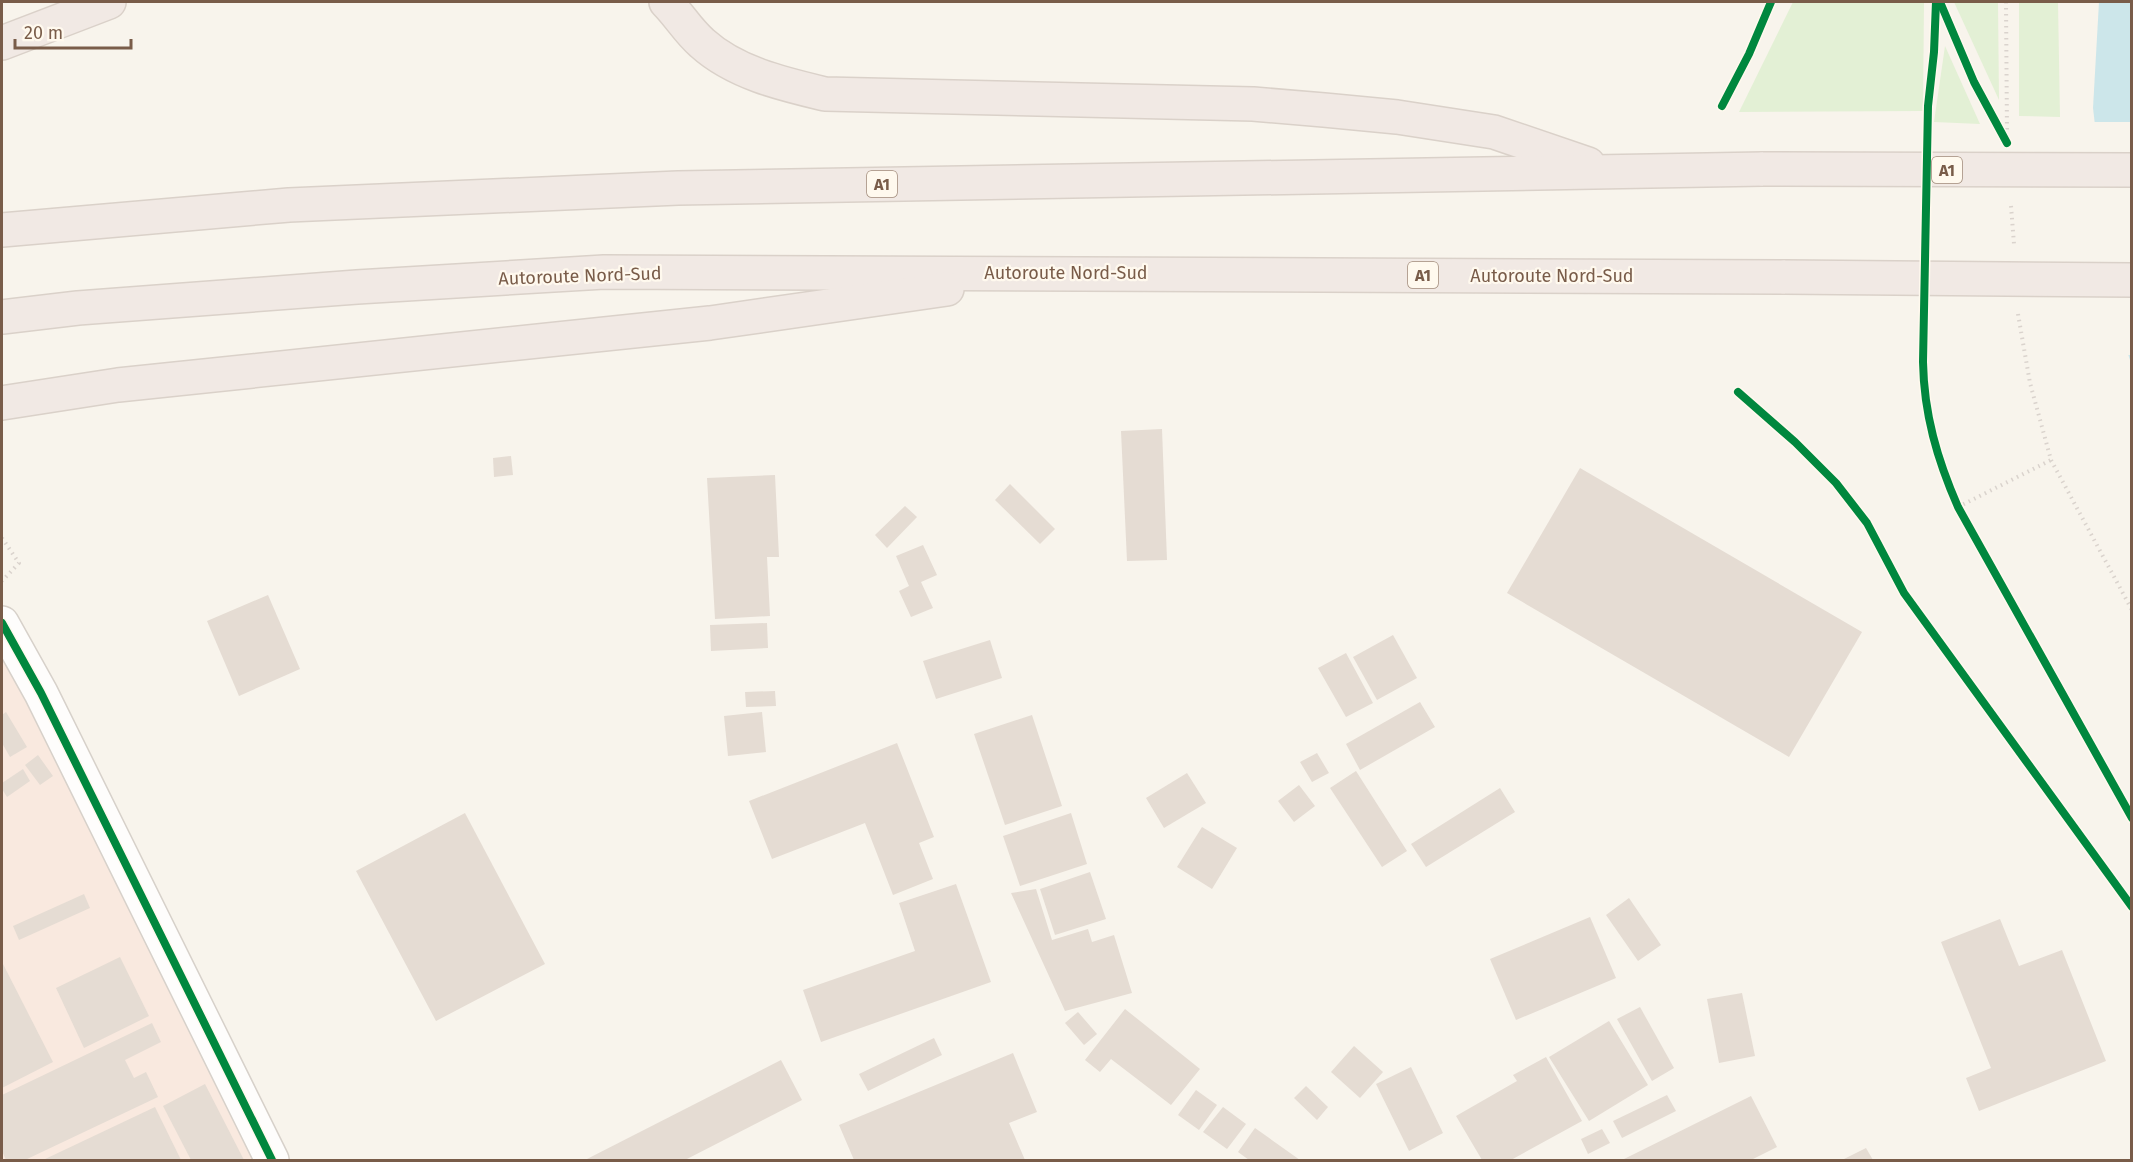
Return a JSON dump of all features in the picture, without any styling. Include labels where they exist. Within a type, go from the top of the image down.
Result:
[{"type":"highway","points":[[2,43],[109,2]]},
{"type":"highway","points":[[666,2],[697,38],[723,60],[785,85],[825,94],[1253,104],[1397,117],[1494,132],[1610,172]]},
{"type":"highway","name":"A1","points":[[2,230],[289,205],[678,188],[1763,169],[2132,170]]},
{"type":"highway","name":"Autoroute Nord-Sud","points":[[2,317],[78,308],[604,272],[2132,280]]},
{"type":"highway","points":[[2,403],[118,384],[710,323],[1062,273]]},
{"type":"street","points":[[2,623],[41,693],[272,1161]]},
{"type":"path","points":[[1997,125],[2007,143]]},
{"type":"path","points":[[1958,507],[2051,460]]},
{"type":"path","points":[[1953,496],[1964,517]]},
{"type":"path","points":[[2,538],[19,562],[2,581]]},
{"type":"shaded area","points":[[2,650],[266,1160],[2,1160]]},
{"type":"green space","points":[[1793,2],[1924,2],[1923,111],[1739,112]]},
{"type":"green space","points":[[1954,2],[1998,2],[1999,100]]},
{"type":"green space","points":[[2019,2],[2058,2],[2060,117],[2019,116]]},
{"type":"green space","points":[[1945,46],[1980,124],[1934,122]]},
{"type":"water","points":[[2099,2],[2131,2],[2131,363],[2118,324],[2093,108]]},
{"type":"pier","points":[[2092,122],[2131,122],[2131,355],[2126,355],[2115,325]]},
{"type":"building","points":[[1162,429],[1167,560],[1127,561],[1121,431]]},
{"type":"building","points":[[511,456],[513,475],[494,477],[493,458]]},
{"type":"building","points":[[1580,468],[1862,632],[1789,757],[1507,593]]},
{"type":"building","points":[[775,475],[779,557],[767,557],[770,616],[715,619],[707,478]]},
{"type":"building","points":[[1010,484],[1055,529],[1040,544],[995,500]]},
{"type":"building","points":[[905,506],[917,517],[887,548],[875,535]]},
{"type":"building","points":[[923,545],[937,575],[921,582],[933,608],[911,617],[899,591],[909,586],[896,556]]},
{"type":"building","points":[[268,595],[300,669],[239,696],[207,621]]},
{"type":"building","points":[[767,623],[768,648],[711,651],[710,625]]},
{"type":"building","points":[[1393,635],[1417,678],[1377,700],[1353,657]]},
{"type":"building","points":[[990,640],[1002,678],[936,699],[923,661]]},
{"type":"building","points":[[1346,653],[1373,703],[1346,717],[1318,668]]},
{"type":"building","points":[[775,691],[776,706],[746,707],[745,692]]},
{"type":"building","points":[[1420,702],[1435,727],[1360,770],[1346,744]]},
{"type":"building","points":[[6,712],[27,747],[10,757],[2,743],[2,715]]},
{"type":"building","points":[[762,712],[766,752],[728,756],[724,716]]},
{"type":"building","points":[[1032,715],[1062,806],[1005,825],[974,734]]},
{"type":"building","points":[[897,743],[934,837],[919,843],[933,879],[893,895],[865,823],[772,859],[749,801]]},
{"type":"building","points":[[1317,753],[1329,773],[1312,782],[1300,762]]},
{"type":"building","points":[[38,755],[53,776],[40,785],[25,765]]},
{"type":"building","points":[[23,769],[30,781],[7,797],[2,789],[2,783]]},
{"type":"building","points":[[1356,771],[1407,851],[1382,867],[1330,788]]},
{"type":"building","points":[[1187,773],[1206,803],[1164,828],[1146,798]]},
{"type":"building","points":[[1299,785],[1315,806],[1294,822],[1278,801]]},
{"type":"building","points":[[1500,788],[1515,812],[1426,867],[1411,844]]},
{"type":"building","points":[[465,813],[545,964],[436,1021],[356,871]]},
{"type":"building","points":[[1071,813],[1087,864],[1020,886],[1003,836]]},
{"type":"building","points":[[1202,827],[1237,848],[1212,889],[1177,867]]},
{"type":"building","points":[[1090,872],[1106,919],[1055,935],[1040,889]]},
{"type":"building","points":[[956,884],[991,982],[821,1042],[803,990],[915,951],[899,903]]},
{"type":"building","points":[[1036,889],[1052,940],[1088,929],[1092,942],[1114,935],[1132,993],[1065,1011],[1011,893]]},
{"type":"building","points":[[84,894],[90,908],[19,940],[13,926]]},
{"type":"building","points":[[1629,898],[1661,945],[1638,961],[1606,915]]},
{"type":"building","points":[[1590,917],[1616,978],[1516,1020],[1490,959]]},
{"type":"building","points":[[2000,919],[2019,966],[2062,950],[2106,1061],[1979,1111],[1966,1078],[1991,1068],[1941,942]]},
{"type":"building","points":[[120,957],[149,1016],[84,1048],[56,988]]},
{"type":"building","points":[[2,962],[53,1062],[2,1088]]},
{"type":"building","points":[[1742,993],[1755,1056],[1719,1063],[1707,999]]},
{"type":"building","points":[[1640,1007],[1674,1068],[1652,1081],[1617,1019]]},
{"type":"building","points":[[1125,1009],[1200,1069],[1171,1105],[1111,1059],[1100,1072],[1085,1060]]},
{"type":"building","points":[[1078,1012],[1097,1034],[1084,1045],[1065,1023]]},
{"type":"building","points":[[1609,1021],[1648,1085],[1589,1121],[1549,1057]]},
{"type":"building","points":[[152,1023],[161,1042],[125,1060],[134,1078],[146,1072],[158,1097],[25,1160],[6,1160],[2,1151],[2,1095]]},
{"type":"building","points":[[934,1038],[942,1055],[868,1091],[859,1074]]},
{"type":"building","points":[[1354,1046],[1383,1072],[1360,1098],[1331,1072]]},
{"type":"building","points":[[1013,1053],[1037,1112],[1009,1123],[1025,1160],[854,1160],[839,1125]]},
{"type":"building","points":[[1546,1057],[1582,1121],[1511,1160],[1482,1160],[1456,1116],[1517,1081],[1513,1075]]},
{"type":"building","points":[[781,1060],[802,1100],[685,1160],[585,1160]]},
{"type":"building","points":[[1411,1067],[1443,1133],[1409,1151],[1376,1084]]},
{"type":"building","points":[[205,1084],[244,1160],[191,1160],[163,1106]]},
{"type":"building","points":[[1306,1086],[1328,1107],[1317,1120],[1294,1098]]},
{"type":"building","points":[[1196,1090],[1217,1105],[1199,1130],[1178,1115]]},
{"type":"building","points":[[1667,1095],[1676,1111],[1622,1138],[1613,1121]]},
{"type":"building","points":[[1751,1096],[1777,1147],[1751,1160],[1622,1160]]},
{"type":"building","points":[[155,1107],[181,1160],[43,1160]]},
{"type":"building","points":[[1223,1107],[1246,1124],[1227,1149],[1203,1132]]},
{"type":"building","points":[[1255,1128],[1300,1160],[1249,1160],[1238,1152]]},
{"type":"building","points":[[1602,1129],[1610,1143],[1588,1154],[1581,1139]]},
{"type":"building","points":[[1866,1148],[1873,1160],[1842,1160]]},
{"type":"cycle path","points":[[1722,106],[1749,54],[1771,2]]},
{"type":"cycle path","points":[[1936,2],[1934,52],[1928,106],[1923,362],[1926,400],[1933,436],[1958,507],[2132,818]]},
{"type":"cycle path","points":[[1940,2],[1974,82],[2007,143]]},
{"type":"cycle path","points":[[1738,392],[1795,442],[1836,483],[1867,523],[1904,593],[2132,907]]},
{"type":"cycle path","points":[[2,623],[41,693],[272,1160]]}]
